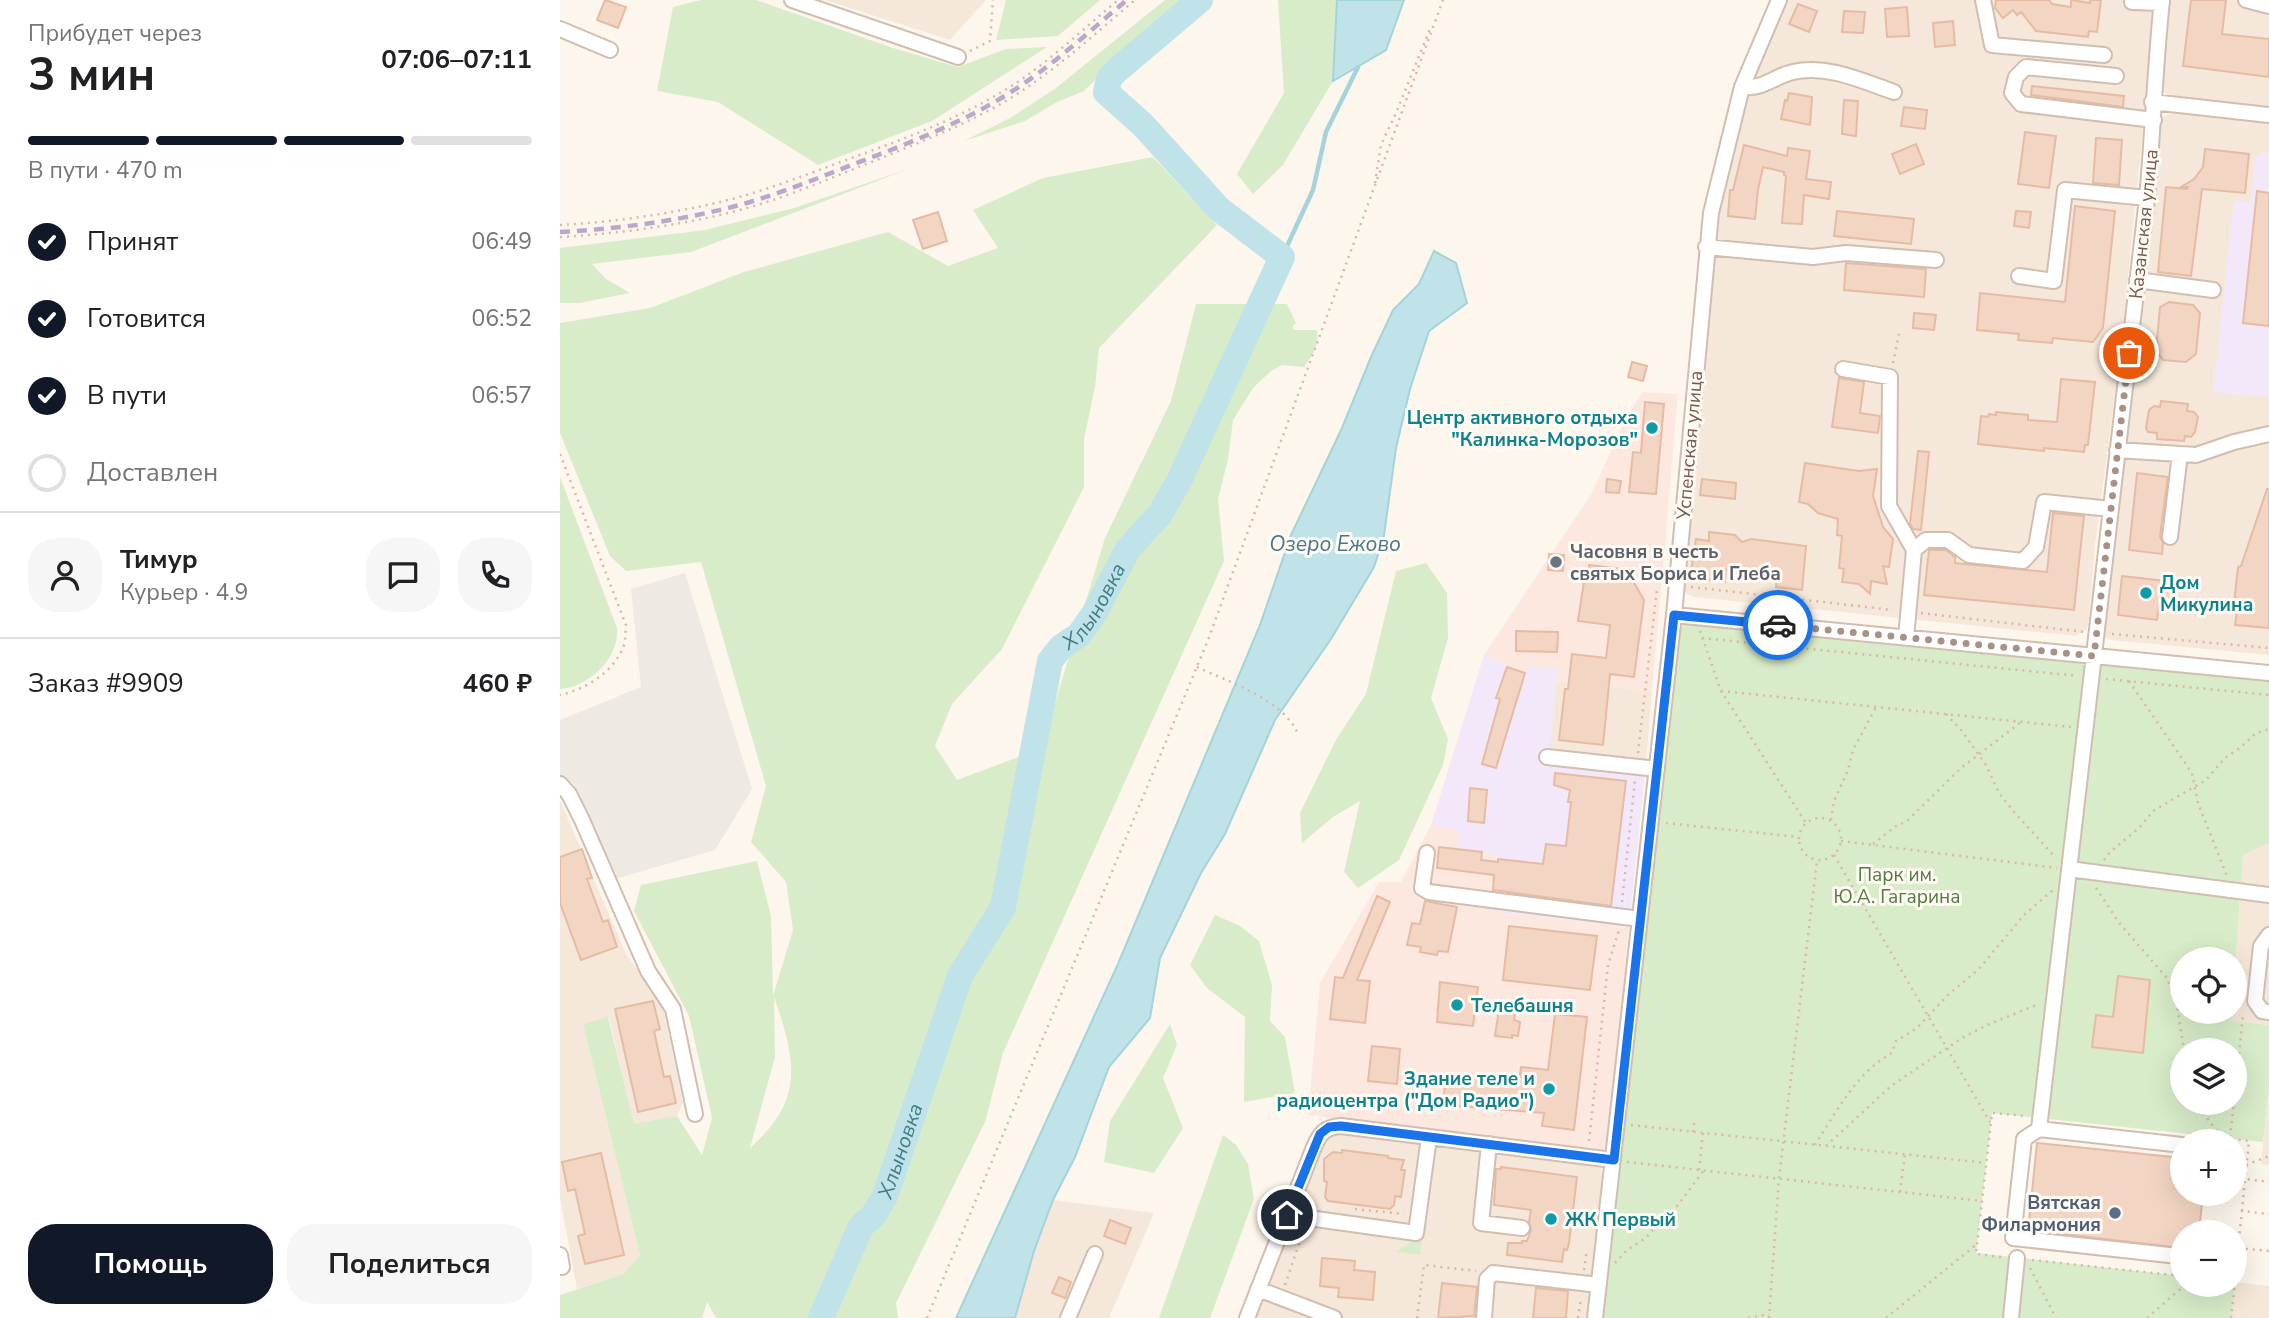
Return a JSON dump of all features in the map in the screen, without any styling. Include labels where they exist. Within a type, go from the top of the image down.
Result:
[{"type":"street","points":[[792,0],[958,57]]},
{"type":"street","name":"Успенская улица","points":[[1595,1318],[1674,615],[1706,247],[1714,191],[1742,87],[1779,0]]},
{"type":"street","points":[[1983,0],[1993,45],[2104,55]]},
{"type":"street","points":[[2246,0],[2269,6]]},
{"type":"street","points":[[2132,2],[2162,2]]},
{"type":"street","name":"Казанская улица","points":[[2039,1124],[2147,198],[2154,120],[2152,102],[2162,2]]},
{"type":"street","points":[[560,29],[610,50]]},
{"type":"street","points":[[2116,76],[2026,67],[2017,77],[2012,93],[2021,104],[2154,120]]},
{"type":"street","points":[[1742,87],[1757,88],[1795,71],[1827,70],[1894,92]]},
{"type":"street","points":[[2152,102],[2269,115]]},
{"type":"street","points":[[2019,276],[2054,281],[2065,190],[2147,198]]},
{"type":"street","points":[[1706,247],[1813,257],[1846,253],[1936,260]]},
{"type":"street","points":[[2137,280],[2213,289]]},
{"type":"street","points":[[1843,369],[1890,377],[1889,506],[1914,550],[1906,638]]},
{"type":"street","points":[[2117,450],[2196,455],[2269,434]]},
{"type":"street","points":[[2170,537],[2180,454]]},
{"type":"street","points":[[1914,550],[1926,540],[1948,540],[1969,555],[2024,561],[2036,547],[2044,502],[2110,509]]},
{"type":"street","points":[[1674,615],[2269,673]]},
{"type":"street","points":[[1547,757],[1657,769]]},
{"type":"street","points":[[560,784],[569,794],[582,820],[648,971],[673,1009],[695,1114]]},
{"type":"street","points":[[1427,853],[1422,888],[1429,892],[1640,919]]},
{"type":"street","points":[[2068,872],[2088,872],[2269,895]]},
{"type":"street","points":[[2269,935],[2261,946],[2255,1001],[2262,1011],[2269,1012]]},
{"type":"street","points":[[2170,1143],[2039,1124],[2024,1139],[2013,1238],[2170,1255]]},
{"type":"street","points":[[1247,1318],[1320,1134],[1329,1127],[1341,1126],[1614,1160]]},
{"type":"street","points":[[1287,1215],[1416,1233],[1429,1137]]},
{"type":"street","points":[[1489,1144],[1481,1223],[1522,1228]]},
{"type":"street","points":[[1068,1318],[1095,1254]]},
{"type":"street","points":[[2011,1318],[2020,1259]]},
{"type":"street","points":[[1483,1318],[1487,1279],[1493,1273],[1599,1285]]},
{"type":"street","points":[[1258,1289],[1334,1318]]},
{"type":"path","points":[[958,57],[990,41],[993,0]]},
{"type":"path","points":[[560,225],[627,218],[722,202],[791,181],[958,116],[1036,68],[1118,0]]},
{"type":"path","points":[[560,237],[651,227],[722,214],[788,194],[897,152],[962,125],[1013,97],[1043,76],[1135,0]]},
{"type":"path","points":[[927,1318],[1197,667],[1443,0]]},
{"type":"path","points":[[1375,186],[1381,145],[1443,0]]},
{"type":"path","points":[[1890,377],[1899,334]]},
{"type":"path","points":[[560,454],[626,625],[624,646],[613,665],[574,692],[560,695]]},
{"type":"path","points":[[1679,586],[2096,634],[2269,648]]},
{"type":"path","points":[[1589,1141],[1608,965],[1619,933],[1657,589]]},
{"type":"path","points":[[1695,617],[1721,691],[1806,823]]},
{"type":"path","points":[[1702,638],[2269,695]]},
{"type":"path","points":[[1197,667],[1282,710],[1293,721],[1298,734]]},
{"type":"path","points":[[2129,681],[2192,773],[2198,803],[2225,874],[2239,892]]},
{"type":"path","points":[[1721,691],[2085,728]]},
{"type":"path","points":[[1830,821],[1834,801],[1848,770],[1853,750],[1876,707]]},
{"type":"path","points":[[1946,714],[1979,755],[1999,793],[2068,872]]},
{"type":"path","points":[[1872,845],[1907,821],[1961,768],[2021,722]]},
{"type":"path","points":[[2182,1038],[2177,1006],[2167,978],[2120,924],[2088,872],[2140,827],[2153,811],[2206,780],[2225,758],[2256,733],[2269,729]]},
{"type":"path","points":[[1818,818],[1830,821],[1839,830],[1841,841],[1829,859],[1817,861],[1805,855],[1798,838],[1806,823],[1818,818]]},
{"type":"path","points":[[1650,822],[1798,838]]},
{"type":"path","points":[[1841,841],[2068,872]]},
{"type":"path","points":[[1834,855],[1990,1123]]},
{"type":"path","points":[[1748,1318],[1769,1316],[1779,1178],[1817,861]]},
{"type":"path","points":[[1815,1145],[1861,1078],[1878,1060],[1892,1052],[1896,1041],[1917,1028],[1948,995],[1979,969],[2024,915],[2068,872]]},
{"type":"path","points":[[1826,1146],[1891,1086],[1947,1049],[1987,1025],[2054,998]]},
{"type":"path","points":[[2039,1124],[1992,1113],[1976,1254],[2170,1275]]},
{"type":"path","points":[[2204,1115],[2216,1129]]},
{"type":"path","points":[[1693,1132],[1695,1118]]},
{"type":"path","points":[[1624,1124],[1986,1163]]},
{"type":"path","points":[[1699,1170],[1703,1133]]},
{"type":"path","points":[[1900,1192],[1905,1154]]},
{"type":"path","points":[[2247,1165],[2269,1156]]},
{"type":"path","points":[[1614,1160],[1982,1201]]},
{"type":"path","points":[[1615,1263],[1627,1250],[1646,1238],[1678,1205],[1704,1170]]},
{"type":"path","points":[[2241,1220],[2245,1179],[2269,1182]]},
{"type":"path","points":[[1350,1208],[1402,1214],[1408,1211]]},
{"type":"path","points":[[2242,1211],[2269,1213]]},
{"type":"path","points":[[1281,1298],[1307,1218]]},
{"type":"path","points":[[1886,1318],[1977,1244]]},
{"type":"path","points":[[2247,1249],[2269,1251]]},
{"type":"path","points":[[2020,1259],[2036,1277],[2056,1318]]},
{"type":"path","points":[[1417,1318],[1424,1265],[1493,1273]]},
{"type":"path","points":[[2147,1318],[2171,1297]]},
{"type":"path","points":[[2231,1318],[2233,1297]]},
{"type":"shaded area","points":[[825,0],[985,0],[985,1],[950,40]]},
{"type":"shaded area","points":[[1787,0],[2156,0],[2120,356],[2095,545],[2088,625],[2086,630],[2076,636],[1694,597],[1682,592],[1718,192],[1745,93]]},
{"type":"shaded area","points":[[2168,0],[2269,0],[2269,109],[2175,99],[2166,95],[2161,88]]},
{"type":"shaded area","points":[[2178,112],[2269,122],[2269,655],[2111,640],[2103,637],[2160,117]]},
{"type":"shaded area","points":[[2264,151],[2269,152],[2269,397],[2213,392],[2234,201],[2251,202],[2255,157]]},
{"type":"shaded area","points":[[1642,392],[1678,394],[1652,692],[1556,681],[1557,669],[1525,673],[1484,655],[1592,493],[1621,429]]},
{"type":"shaded area","points":[[685,573],[752,789],[715,850],[615,879],[573,783],[560,777],[560,720],[641,687],[631,589]]},
{"type":"shaded area","points":[[1484,655],[1524,673],[1528,666],[1557,668],[1550,753],[1646,763],[1629,927],[1490,911],[1497,854],[1458,849],[1460,831],[1431,825]]},
{"type":"shaded area","points":[[1556,681],[1652,692],[1646,763],[1549,753]]},
{"type":"shaded area","points":[[560,800],[626,954],[662,1003],[683,1103],[677,1116],[634,1125],[609,1017],[583,1024],[640,1255],[623,1274],[577,1289],[560,1198]]},
{"type":"shaded area","points":[[1431,825],[1460,831],[1458,849],[1497,854],[1491,911],[1629,927],[1608,1144],[1605,1149],[1308,1115],[1320,983],[1379,882],[1401,882]]},
{"type":"shaded area","points":[[2269,843],[2269,1025],[2247,1023],[2247,947],[2237,947],[2243,854]]},
{"type":"shaded area","points":[[2269,1085],[2269,1165],[2261,1164]]},
{"type":"shaded area","points":[[1341,1132],[1595,1164],[1601,1168],[1603,1184],[1587,1318],[1250,1318],[1324,1137]]},
{"type":"shaded area","points":[[1053,1200],[1154,1213],[1109,1318],[1015,1318],[1034,1251]]},
{"type":"shaded area","points":[[2247,1283],[2269,1286],[2269,1318],[2231,1318],[2233,1297],[2247,1297]]},
{"type":"green space","points":[[701,0],[756,0],[893,48],[958,67],[1006,49],[1047,47],[932,121],[818,165],[718,102],[657,91],[673,7]]},
{"type":"green space","points":[[1006,0],[1100,0],[1058,36],[996,40]]},
{"type":"green space","points":[[1165,0],[1188,0],[1129,47],[1084,91],[1057,102],[1025,121],[964,141],[1012,117],[1056,88]]},
{"type":"green space","points":[[1278,0],[1337,0],[1333,81],[1283,165],[1253,194],[1237,174],[1284,93]]},
{"type":"green space","points":[[1153,157],[1217,225],[1099,348],[1095,387],[1084,439],[1084,487],[1002,649],[952,704],[935,746],[957,780],[1024,755],[1055,703],[1105,538],[1171,401],[1196,304],[1287,304],[1296,323],[1292,327],[1294,330],[1317,330],[1315,350],[1304,367],[1282,365],[1271,371],[1253,388],[1233,420],[1228,459],[1218,499],[1224,561],[1003,1053],[985,1122],[896,1303],[898,1318],[716,1318],[707,1302],[702,1318],[560,1318],[560,1295],[623,1274],[640,1255],[583,1024],[608,1017],[634,1124],[677,1116],[702,1155],[712,1118],[689,1016],[634,911],[641,885],[757,861],[771,916],[773,996],[793,930],[786,882],[751,842],[766,786],[701,562],[626,571],[610,556],[560,433],[560,323],[650,308],[744,272],[888,232],[948,266],[998,248],[973,210],[1043,178]],"holes":[[[774,997],[791,1060],[788,1096],[768,1130],[750,1148],[775,1057]]]},
{"type":"green space","points":[[911,168],[691,252],[592,264],[606,279],[630,293],[579,303],[560,303],[560,248],[705,230],[794,208]]},
{"type":"green space","points":[[560,477],[617,628],[612,653],[601,668],[577,685],[560,689]]},
{"type":"green space","points":[[1426,563],[1447,593],[1448,638],[1431,698],[1448,739],[1443,765],[1399,860],[1358,888],[1344,872],[1360,801],[1333,817],[1302,843],[1300,813],[1337,738],[1366,694],[1396,571]]},
{"type":"green space","name":"Парк им. Ю.А. Гагарина","points":[[1685,623],[2269,673],[2269,843],[2243,855],[2237,947],[2170,947],[2170,1024],[2269,1025],[2269,1085],[2263,1142],[2247,1140],[2247,1129],[2170,1129],[2170,1132],[1992,1113],[1976,1253],[2170,1275],[2170,1297],[2233,1297],[2231,1318],[1603,1318],[1676,635]]},
{"type":"green space","points":[[1215,915],[1240,926],[1259,941],[1272,985],[1270,1021],[1285,1037],[1295,1093],[1244,1102],[1245,1017],[1207,988],[1190,965]]},
{"type":"green space","points":[[1170,1024],[1177,1045],[1163,1078],[1183,1128],[1154,1173],[1104,1162],[1110,1121]]},
{"type":"green space","points":[[1223,1135],[1236,1145],[1248,1164],[1254,1199],[1210,1318],[1159,1318]]},
{"type":"green space","points":[[1423,1234],[1420,1255],[1396,1252]]},
{"type":"water","points":[[1337,0],[1404,0],[1386,50],[1333,81]]},
{"type":"water","name":"Озеро Ежово","points":[[1434,251],[1456,263],[1467,303],[1429,331],[1410,389],[1396,448],[1384,535],[1374,567],[1331,639],[1275,720],[1225,834],[1201,873],[1160,958],[1150,1018],[1109,1067],[1075,1157],[1053,1200],[1034,1251],[1015,1318],[956,1318],[1118,964],[1260,625],[1291,535],[1342,428],[1393,310],[1419,284]]},
{"type":"building","points":[[605,0],[626,7],[618,28],[597,20]]},
{"type":"building","points":[[1996,0],[2049,0],[2052,4],[2071,7],[2071,0],[2090,3],[2090,0],[2101,0],[2097,32],[2089,31],[2088,37],[2036,31],[2021,12],[2017,15],[2013,10],[2003,18],[1995,8]]},
{"type":"building","points":[[2191,0],[2226,0],[2222,34],[2269,39],[2269,77],[2183,66]]},
{"type":"building","points":[[1798,4],[1817,11],[1809,32],[1789,24]]},
{"type":"building","points":[[1907,7],[1909,36],[1887,37],[1885,9]]},
{"type":"building","points":[[1844,11],[1865,12],[1863,33],[1842,32]]},
{"type":"building","points":[[1953,21],[1955,45],[1935,47],[1933,23]]},
{"type":"building","points":[[2032,86],[2124,96],[2123,107],[2031,95]]},
{"type":"building","points":[[1789,93],[1812,97],[1810,125],[1781,119]]},
{"type":"building","points":[[1844,100],[1858,101],[1856,136],[1842,134]]},
{"type":"building","points":[[1904,107],[1927,110],[1925,129],[1901,126]]},
{"type":"building","points":[[2025,132],[2056,136],[2049,188],[2018,184]]},
{"type":"building","points":[[2096,138],[2122,140],[2119,185],[2093,183]]},
{"type":"building","points":[[1916,144],[1924,164],[1900,174],[1892,154]]},
{"type":"building","points":[[1744,145],[1787,156],[1788,148],[1810,151],[1806,179],[1831,182],[1829,199],[1804,195],[1802,224],[1782,223],[1786,176],[1784,172],[1763,167],[1755,219],[1728,216],[1730,190],[1733,190]]},
{"type":"building","points":[[2205,149],[2249,154],[2245,193],[2202,189],[2191,276],[2158,272],[2166,187],[2187,189],[2188,187],[2181,187],[2194,179],[2203,167]]},
{"type":"building","points":[[2257,191],[2269,193],[2269,326],[2243,323]]},
{"type":"building","points":[[2075,206],[2115,211],[2103,328],[2093,342],[2053,338],[2052,343],[2018,340],[2019,334],[1977,330],[1980,293],[2065,302]]},
{"type":"building","points":[[1837,211],[1914,219],[1911,244],[1834,236]]},
{"type":"building","points":[[2016,211],[2031,212],[2029,228],[2014,226]]},
{"type":"building","points":[[938,212],[947,241],[923,249],[913,220]]},
{"type":"building","points":[[1846,263],[1926,269],[1924,297],[1844,290]]},
{"type":"building","points":[[2169,302],[2193,305],[2200,313],[2196,354],[2186,362],[2163,360],[2156,351],[2160,307]]},
{"type":"building","points":[[1914,313],[1936,315],[1934,330],[1913,328]]},
{"type":"building","points":[[1632,362],[1647,366],[1643,381],[1628,377]]},
{"type":"building","points":[[1839,378],[1864,382],[1860,413],[1880,416],[1878,433],[1832,427]]},
{"type":"building","points":[[2061,379],[2095,382],[2088,445],[2085,445],[2084,452],[1978,444],[1981,416],[1996,415],[1996,412],[2028,415],[2028,420],[2057,422]]},
{"type":"building","points":[[2161,401],[2188,404],[2187,411],[2194,412],[2198,417],[2195,432],[2191,437],[2185,436],[2184,441],[2157,439],[2157,433],[2148,432],[2146,428],[2149,410],[2154,406],[2160,407]]},
{"type":"building","name":"Центр активного отдыха \"Калинка-Морозов\"","points":[[1645,402],[1664,404],[1656,494],[1629,492],[1633,452],[1641,453]]},
{"type":"building","points":[[1918,451],[1929,452],[1921,530],[1913,529],[1910,524]]},
{"type":"building","points":[[1805,463],[1859,471],[1877,469],[1873,496],[1883,527],[1893,539],[1889,567],[1883,566],[1887,584],[1871,581],[1870,594],[1859,584],[1842,582],[1844,569],[1839,568],[1842,536],[1837,535],[1838,519],[1818,513],[1808,504],[1799,502]]},
{"type":"building","points":[[2137,473],[2168,477],[2160,536],[2163,543],[2162,554],[2129,550]]},
{"type":"building","points":[[1607,479],[1621,481],[1619,493],[1606,492]]},
{"type":"building","points":[[1702,479],[1736,483],[1735,499],[1700,495]]},
{"type":"building","points":[[2267,489],[2269,628],[2235,625],[2238,567],[2241,566]]},
{"type":"building","points":[[2053,513],[2084,516],[2074,610],[1924,595],[1929,550],[1946,550],[1955,557],[1955,563],[2047,572]]},
{"type":"building","points":[[1709,532],[1735,535],[1742,542],[1751,539],[1806,546],[1802,590],[1776,587],[1777,574],[1726,569],[1725,582],[1690,578],[1696,539],[1709,541]]},
{"type":"building","name":"Часовня в честь святых Бориса и Глеба","points":[[1549,554],[1564,555],[1563,571],[1548,570]]},
{"type":"building","points":[[1589,565],[1630,570],[1629,581],[1633,581],[1644,600],[1634,677],[1610,674],[1603,745],[1559,740],[1572,654],[1606,658],[1610,625],[1578,621]]},
{"type":"building","name":"Дом Микулина","points":[[2122,576],[2174,582],[2171,606],[2159,604],[2157,620],[2118,615]]},
{"type":"building","points":[[1516,631],[1558,632],[1557,652],[1516,651]]},
{"type":"building","points":[[1507,667],[1525,673],[1496,768],[1482,764],[1500,699],[1496,698]]},
{"type":"building","points":[[1555,773],[1626,781],[1611,906],[1493,890],[1494,875],[1437,868],[1439,847],[1482,852],[1481,860],[1543,864],[1546,844],[1566,846],[1570,790],[1554,785]]},
{"type":"building","points":[[1470,788],[1487,790],[1484,823],[1468,821]]},
{"type":"building","points":[[582,849],[592,878],[587,879],[603,922],[608,920],[617,947],[581,960],[560,903],[560,857]]},
{"type":"building","points":[[1377,896],[1390,902],[1357,980],[1370,981],[1365,1023],[1330,1019],[1335,977],[1343,978]]},
{"type":"building","points":[[1425,901],[1457,907],[1448,952],[1438,951],[1437,955],[1420,952],[1421,947],[1407,945],[1412,923],[1420,924]]},
{"type":"building","points":[[1509,926],[1597,936],[1590,990],[1503,980]]},
{"type":"building","points":[[2118,976],[2150,980],[2143,1053],[2092,1047],[2096,1015],[2113,1017]]},
{"type":"building","name":"Телебашня","points":[[1440,982],[1478,987],[1473,1026],[1437,1022]]},
{"type":"building","points":[[653,1001],[660,1029],[654,1031],[664,1077],[670,1076],[676,1103],[638,1112],[615,1009]]},
{"type":"building","points":[[1500,1003],[1516,1005],[1514,1020],[1520,1022],[1518,1036],[1495,1036]]},
{"type":"building","name":"Здание теле и радиоцентра (\"Дом Радио\")","points":[[1555,1014],[1587,1017],[1574,1130],[1542,1126],[1544,1113],[1443,1105],[1446,1076],[1519,1083],[1521,1067],[1548,1070]]},
{"type":"building","points":[[1372,1046],[1400,1049],[1397,1084],[1368,1081]]},
{"type":"building","name":"Вятская Филармония","points":[[2037,1143],[2170,1157],[2170,1206],[2202,1206],[2200,1220],[2170,1220],[2170,1247],[2028,1230]]},
{"type":"building","points":[[1342,1150],[1404,1160],[1401,1170],[1405,1170],[1401,1197],[1395,1196],[1394,1205],[1390,1209],[1328,1201],[1325,1197],[1327,1182],[1324,1181],[1324,1159],[1333,1152],[1342,1153]]},
{"type":"building","points":[[601,1153],[624,1255],[585,1264],[578,1236],[585,1234],[575,1189],[568,1191],[562,1162]]},
{"type":"building","name":"ЖК Первый","points":[[1501,1167],[1577,1177],[1569,1243],[1567,1250],[1564,1249],[1562,1262],[1507,1255],[1508,1243],[1527,1241],[1531,1230],[1531,1210],[1494,1205],[1496,1169]]},
{"type":"building","points":[[1110,1220],[1131,1228],[1125,1244],[1104,1236]]},
{"type":"building","points":[[1322,1258],[1355,1261],[1354,1270],[1375,1272],[1373,1300],[1338,1297],[1339,1288],[1320,1286]]},
{"type":"building","points":[[1059,1277],[1071,1282],[1065,1298],[1052,1293]]},
{"type":"building","points":[[1442,1283],[1477,1287],[1474,1316],[1438,1318]]},
{"type":"building","points":[[1536,1288],[1568,1291],[1566,1318],[1533,1318]]},
{"type":"waterway","name":"Хлыновка","points":[[821,1318],[861,1226],[873,1216],[885,1196],[960,976],[1003,907],[1050,661],[1061,647],[1079,635],[1094,614],[1128,549],[1160,514],[1179,481],[1282,257],[1219,209],[1143,125],[1106,92],[1109,79],[1116,71],[1200,0]]},
{"type":"waterway","points":[[1282,257],[1313,190],[1326,132],[1358,67]]},
{"type":"railway","points":[[560,232],[683,218],[743,204],[949,126],[1023,84],[1127,0]]},
{"type":"way so far","points":[[1778,625],[2094,656],[2129,353]]},
{"type":"place","name":"Центр активного отдыха \"Калинка-Морозов\"","points":[[1652,428]]},
{"type":"place","name":"Часовня в честь святых Бориса и Глеба","points":[[1556,562]]},
{"type":"place","name":"Дом Микулина","points":[[2146,593]]},
{"type":"place","name":"Телебашня","points":[[1457,1005]]},
{"type":"place","name":"Здание теле и радиоцентра (\"Дом Радио\")","points":[[1549,1089]]},
{"type":"place","name":"Вятская Филармония","points":[[2115,1213]]},
{"type":"place","name":"ЖК Первый","points":[[1551,1219]]},
{"type":"route","points":[[1287,1215],[1320,1134],[1329,1127],[1341,1126],[1614,1160],[1674,615],[1778,625]]}]
